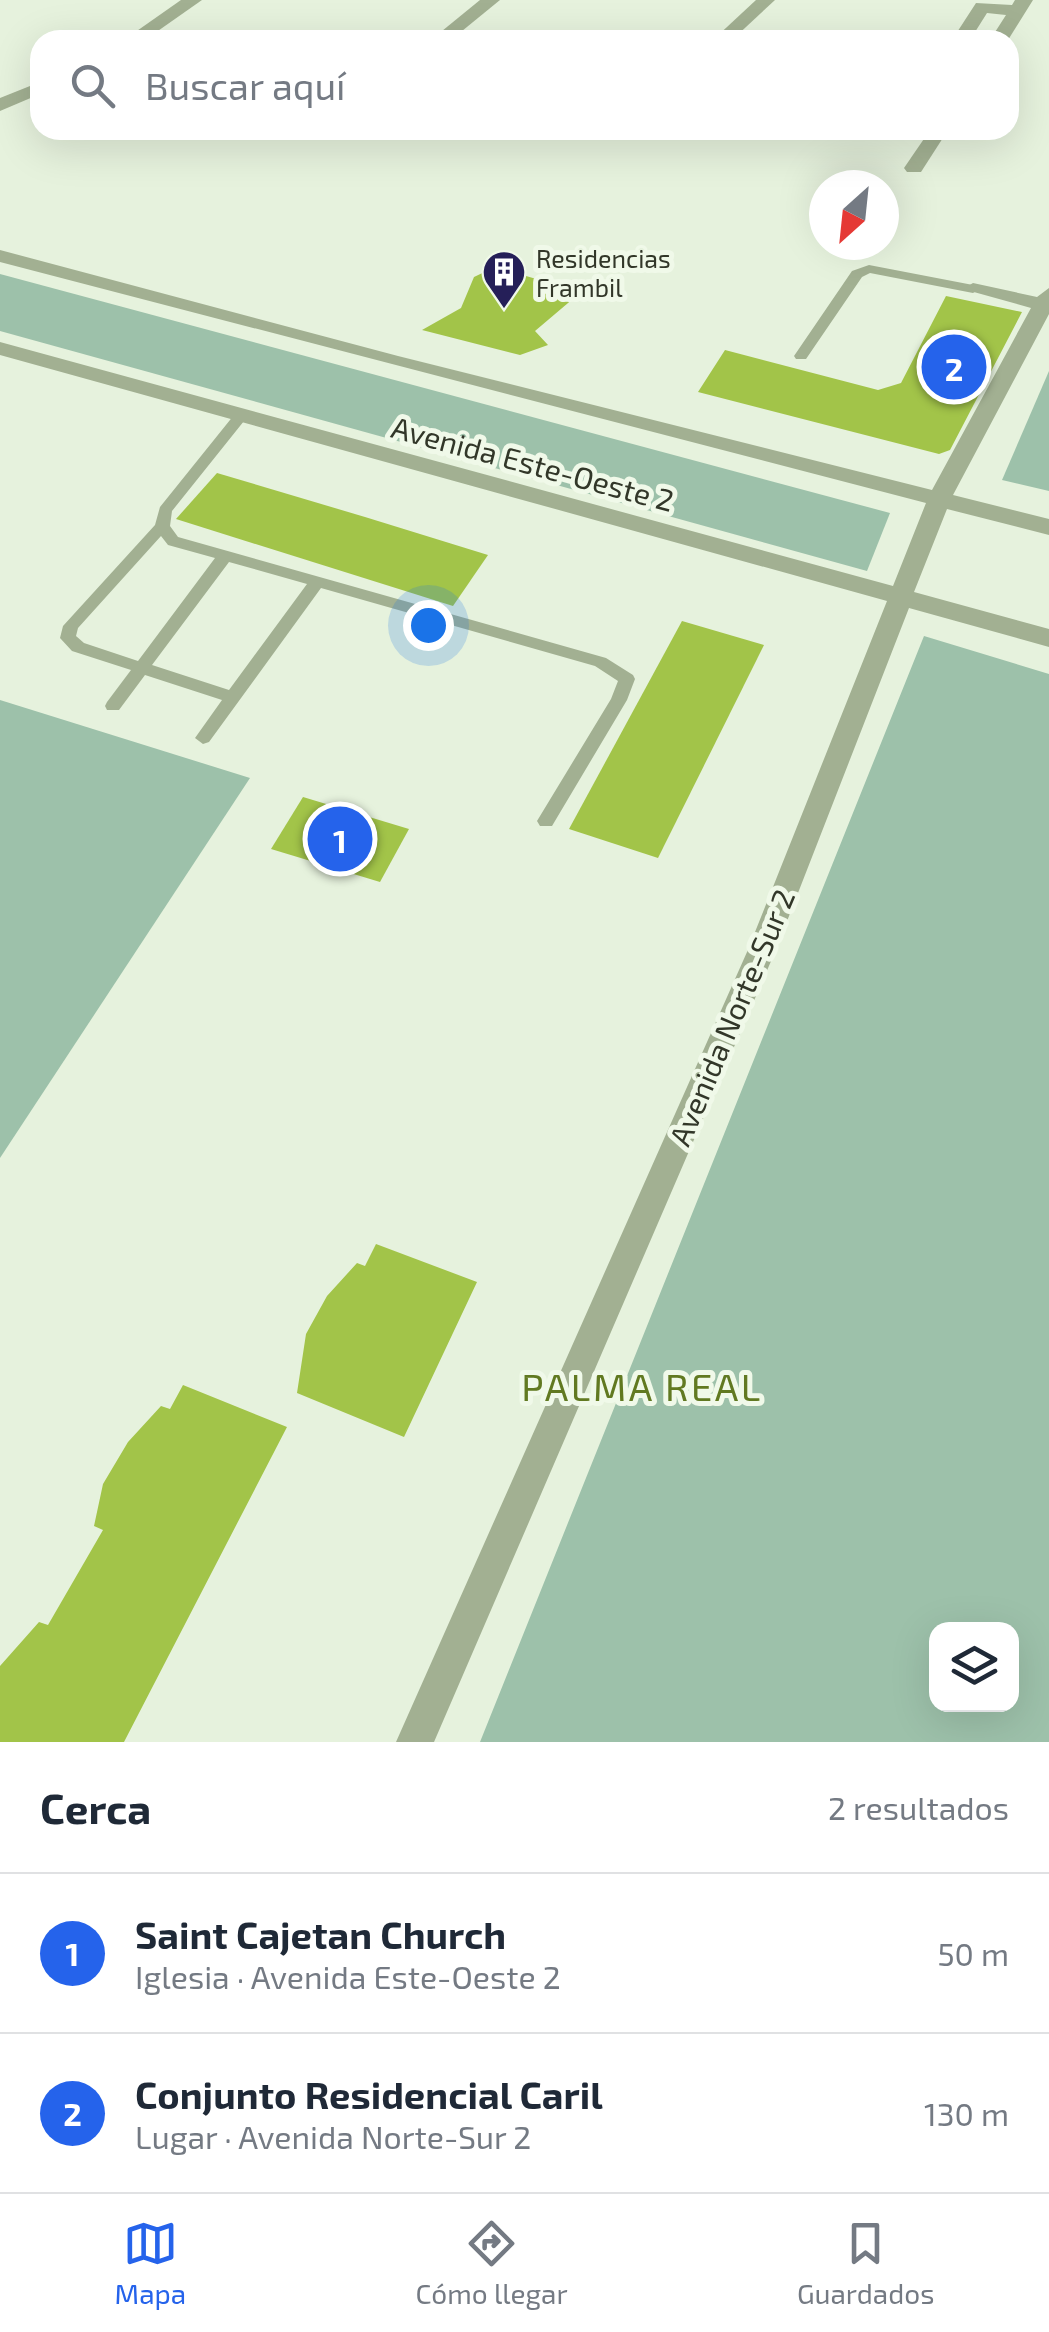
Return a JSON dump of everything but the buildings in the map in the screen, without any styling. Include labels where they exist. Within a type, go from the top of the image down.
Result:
[{"type":"street","points":[[148,30],[193,0]]},
{"type":"street","points":[[453,30],[491,0]]},
{"type":"street","points":[[733,30],[766,0]]},
{"type":"street","points":[[968,30],[982,8],[1021,6]]},
{"type":"street","points":[[1005,30],[1021,6]]},
{"type":"street","points":[[0,105],[30,92]]},
{"type":"street","points":[[914,168],[932,140]]},
{"type":"street","name":"Avenida Este-Oeste 2","points":[[0,256],[391,361],[1049,527]]},
{"type":"street","points":[[973,290],[1046,300]]},
{"type":"street","name":"Avenida Norte-Sur 2","points":[[415,1742],[760,952],[940,499],[1046,300]]},
{"type":"street","name":"Avenida Este-Oeste 2","points":[[0,348],[239,418],[1049,638]]},
{"type":"lane","points":[[802,356],[857,274],[869,269],[973,290]]},
{"type":"lane","points":[[232,697],[78,647],[68,638],[70,626],[162,526],[164,510],[239,418]]},
{"type":"lane","points":[[162,526],[174,541],[619,670],[627,679],[620,700],[546,821]]},
{"type":"lane","points":[[113,706],[225,556]]},
{"type":"lane","points":[[204,738],[317,582]]},
{"type":"green space","points":[[0,274],[890,513],[867,571],[0,331]]},
{"type":"green space","points":[[1049,371],[1049,491],[1002,480]]},
{"type":"green space","points":[[924,636],[1049,674],[1049,1742],[480,1742]]},
{"type":"green space","points":[[0,700],[250,778],[0,1158]]},
{"type":"place","name":"Residencias Frambil","points":[[504,310]]},
{"type":"place","name":"Conjunto Residencial Caril","points":[[954,367]]},
{"type":"place","name":"Saint Cajetan Church","points":[[340,839]]},
{"type":"district","name":"PALMA REAL","points":[[642,1386]]}]
